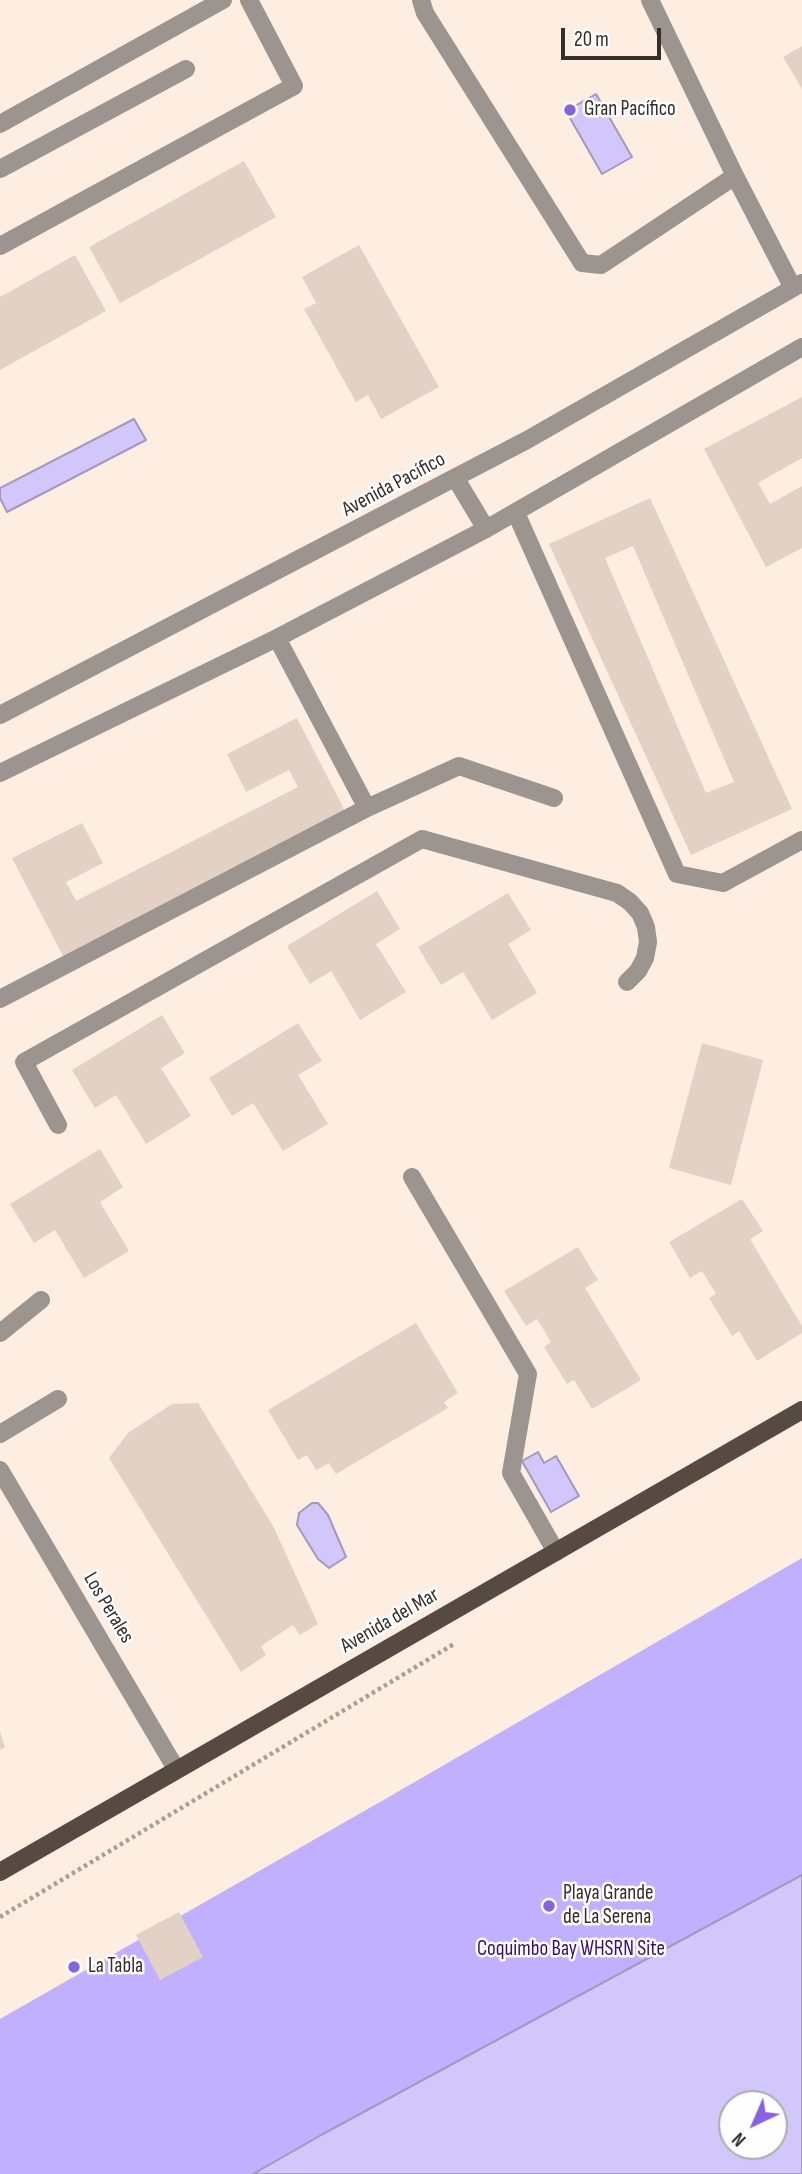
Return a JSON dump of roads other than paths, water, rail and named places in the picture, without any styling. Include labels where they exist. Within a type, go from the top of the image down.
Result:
[{"type":"main road","name":"Avenida del Mar","points":[[0,1872],[802,1410]]},
{"type":"street","points":[[0,124],[223,0]]},
{"type":"street","points":[[0,246],[294,86],[249,0]]},
{"type":"street","points":[[421,0],[432,24],[582,263],[601,265],[735,176]]},
{"type":"street","points":[[650,0],[735,176],[797,285]]},
{"type":"street","points":[[0,169],[186,69]]},
{"type":"street","name":"Avenida Pacífico","points":[[0,715],[456,479],[797,285]]},
{"type":"street","points":[[0,773],[277,638],[486,529],[802,347]]},
{"type":"street","points":[[456,479],[486,529]]},
{"type":"street","points":[[516,513],[677,874],[723,883],[802,840]]},
{"type":"street","points":[[277,638],[367,808]]},
{"type":"street","points":[[0,999],[367,808],[459,766],[554,798]]},
{"type":"street","points":[[58,1125],[24,1062],[422,839],[617,893],[623,897],[640,913],[648,942],[645,958],[638,971],[627,982]]},
{"type":"street","points":[[412,1177],[528,1374],[511,1473],[556,1552]]},
{"type":"street","points":[[0,1332],[41,1300]]},
{"type":"street","points":[[0,1434],[58,1399]]},
{"type":"street","name":"Los Perales","points":[[0,1470],[176,1769]]},
{"type":"place","name":"Gran Pacífico","points":[[570,110]]},
{"type":"place","name":"Playa Grande de La Serena","points":[[549,1906]]},
{"type":"place","name":"La Tabla","points":[[74,1967]]},
{"type":"park label","name":"Coquimbo Bay WHSRN Site","points":[[571,1950]]}]
